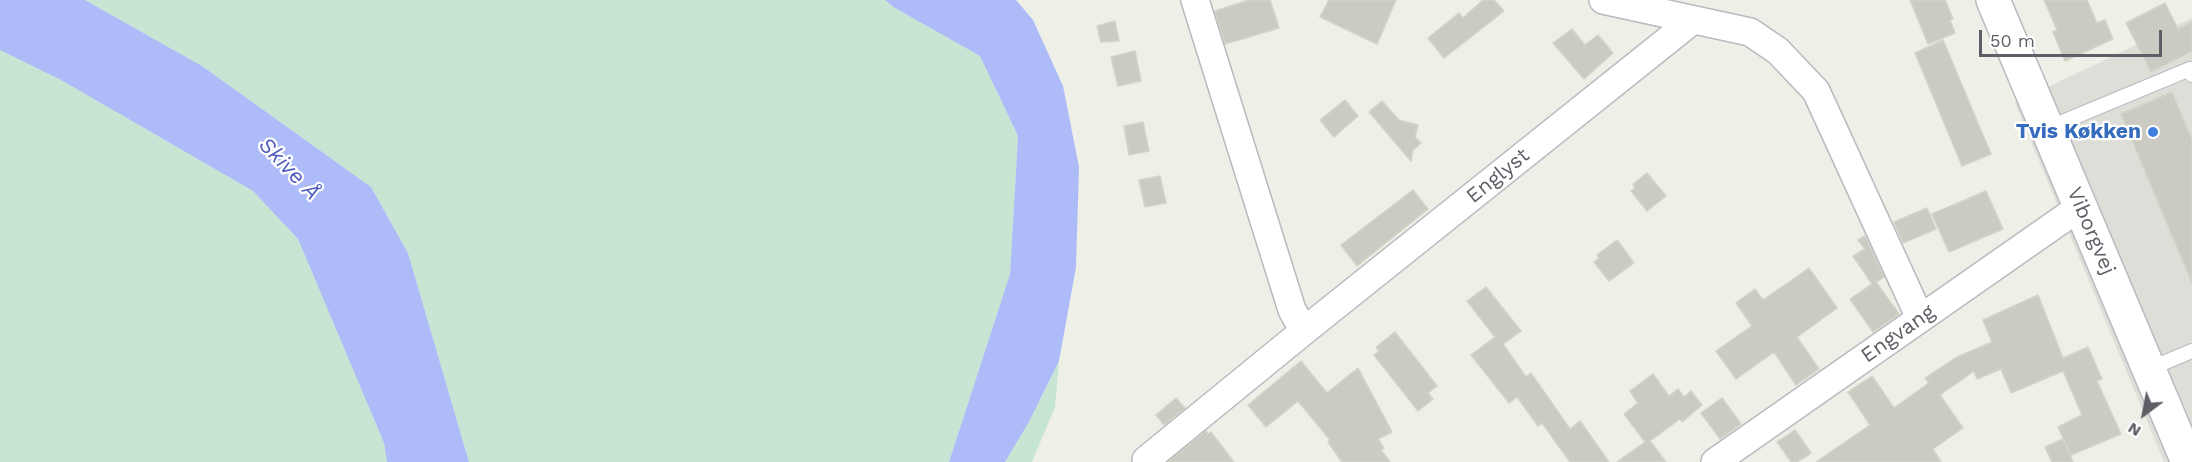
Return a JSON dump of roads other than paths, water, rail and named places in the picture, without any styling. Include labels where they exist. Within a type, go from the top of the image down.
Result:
[{"type":"street","points":[[1195,0],[1292,310],[1304,331]]},
{"type":"street","points":[[1603,0],[1750,32],[1778,51],[1815,91],[1920,318]]},
{"type":"street","name":"Viborgvej","points":[[1993,0],[2188,462]]},
{"type":"street","name":"Englyst","points":[[1146,460],[1693,20]]},
{"type":"street","name":"Engvang","points":[[1715,462],[2080,207]]},
{"type":"lane","points":[[2048,128],[2190,69],[2192,75]]},
{"type":"lane","points":[[2149,369],[2192,351]]},
{"type":"water","name":"Skive Å","points":[[0,0],[85,0],[202,66],[371,187],[408,253],[469,462],[387,462],[384,443],[298,239],[253,191],[61,80],[0,50]]},
{"type":"water","points":[[885,0],[1016,0],[1033,20],[1063,86],[1079,167],[1076,267],[1059,361],[1029,422],[1005,462],[949,462],[1010,274],[1018,136],[980,56],[895,8]]},
{"type":"place","name":"Tvis Køkken","points":[[2153,132]]}]
